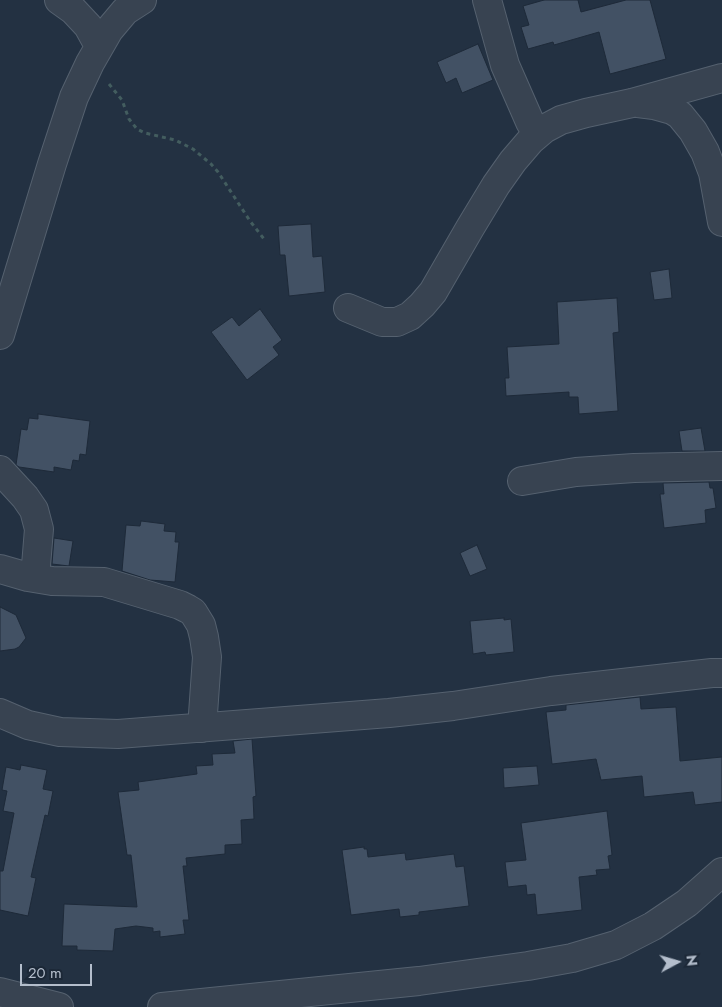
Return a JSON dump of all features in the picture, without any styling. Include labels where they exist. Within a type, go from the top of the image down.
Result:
[{"type":"street","points":[[59,0],[73,10],[88,26],[95,54]]},
{"type":"street","points":[[0,335],[74,97],[109,30],[125,11],[141,0]]},
{"type":"street","points":[[487,0],[505,65],[537,134]]},
{"type":"street","points":[[348,308],[382,322],[397,322],[410,316],[433,292],[513,161],[537,134],[553,124],[586,113],[632,103],[722,78]]},
{"type":"street","points":[[632,103],[654,105],[672,110],[680,115],[694,131],[714,172],[722,222]]},
{"type":"street","points":[[522,481],[576,472],[634,468],[722,466]]},
{"type":"street","points":[[0,470],[25,497],[34,510],[39,529],[35,578]]},
{"type":"street","points":[[0,569],[52,581],[104,582],[180,606],[193,612],[201,625],[207,657],[202,728]]},
{"type":"street","points":[[0,713],[28,725],[60,732],[118,734],[389,713],[453,706],[551,691],[722,673]]},
{"type":"street","points":[[162,1007],[419,981],[572,958],[616,945],[653,926],[687,903],[722,872]]},
{"type":"street","points":[[0,992],[60,1007]]},
{"type":"path","points":[[95,54],[122,100],[129,120],[137,129],[184,144],[211,164],[264,239]]},
{"type":"building","points":[[544,0],[578,0],[581,12],[626,0],[650,0],[666,59],[610,74],[599,32],[554,45],[553,42],[528,49],[521,27],[529,25],[523,6]]},
{"type":"building","points":[[478,44],[493,80],[462,93],[456,78],[446,83],[437,62]]},
{"type":"building","points":[[311,224],[313,257],[322,256],[325,292],[289,296],[285,255],[280,255],[278,226]]},
{"type":"building","points":[[669,269],[672,298],[654,300],[650,272]]},
{"type":"building","points":[[617,298],[619,332],[613,333],[618,411],[579,414],[578,397],[569,397],[569,392],[506,396],[505,378],[509,378],[507,347],[559,344],[557,302]]},
{"type":"building","points":[[260,309],[282,340],[273,347],[279,355],[247,380],[211,332],[232,317],[239,326]]},
{"type":"building","points":[[38,414],[90,421],[86,455],[80,454],[79,461],[73,460],[71,470],[54,467],[54,472],[16,465],[21,429],[27,430],[29,418],[38,419]]},
{"type":"building","points":[[701,428],[705,451],[682,451],[679,431]]},
{"type":"building","points":[[709,482],[710,488],[713,488],[716,508],[705,510],[706,523],[664,528],[660,494],[664,494],[663,483]]},
{"type":"building","points":[[141,521],[165,524],[164,531],[176,532],[175,542],[179,542],[175,582],[150,580],[122,571],[126,525],[140,526]]},
{"type":"building","points":[[54,538],[73,541],[69,566],[52,564]]},
{"type":"building","points":[[477,545],[487,569],[470,576],[460,553]]},
{"type":"building","points":[[0,607],[16,615],[26,638],[15,649],[0,651]]},
{"type":"building","points":[[504,618],[504,620],[511,619],[514,652],[486,655],[485,652],[473,654],[470,621]]},
{"type":"building","points":[[640,697],[641,709],[676,707],[680,761],[722,757],[722,802],[695,805],[693,792],[644,797],[642,776],[601,780],[596,759],[552,764],[546,712],[566,710],[566,705]]},
{"type":"building","points":[[252,739],[256,796],[253,797],[254,819],[241,820],[242,844],[225,845],[225,854],[186,858],[187,866],[183,866],[189,920],[183,920],[185,934],[160,937],[160,931],[153,932],[153,928],[136,926],[115,929],[113,951],[77,950],[77,946],[62,946],[64,904],[137,907],[131,855],[127,855],[118,792],[139,790],[138,782],[197,774],[196,766],[213,765],[212,754],[235,753],[233,741]]},
{"type":"building","points":[[21,765],[47,770],[43,789],[53,791],[48,816],[45,815],[31,877],[36,878],[28,916],[0,910],[0,871],[3,871],[14,813],[3,811],[7,791],[2,790],[6,767],[20,770]]},
{"type":"building","points":[[537,766],[539,785],[504,788],[503,768]]},
{"type":"building","points":[[607,811],[612,855],[608,856],[610,869],[596,870],[597,875],[579,877],[582,910],[537,915],[535,894],[527,895],[526,885],[508,887],[505,862],[526,860],[521,823]]},
{"type":"building","points":[[364,847],[364,849],[367,849],[368,857],[405,853],[406,860],[454,854],[456,867],[464,866],[469,906],[419,912],[419,915],[400,917],[399,909],[351,915],[342,850]]}]
